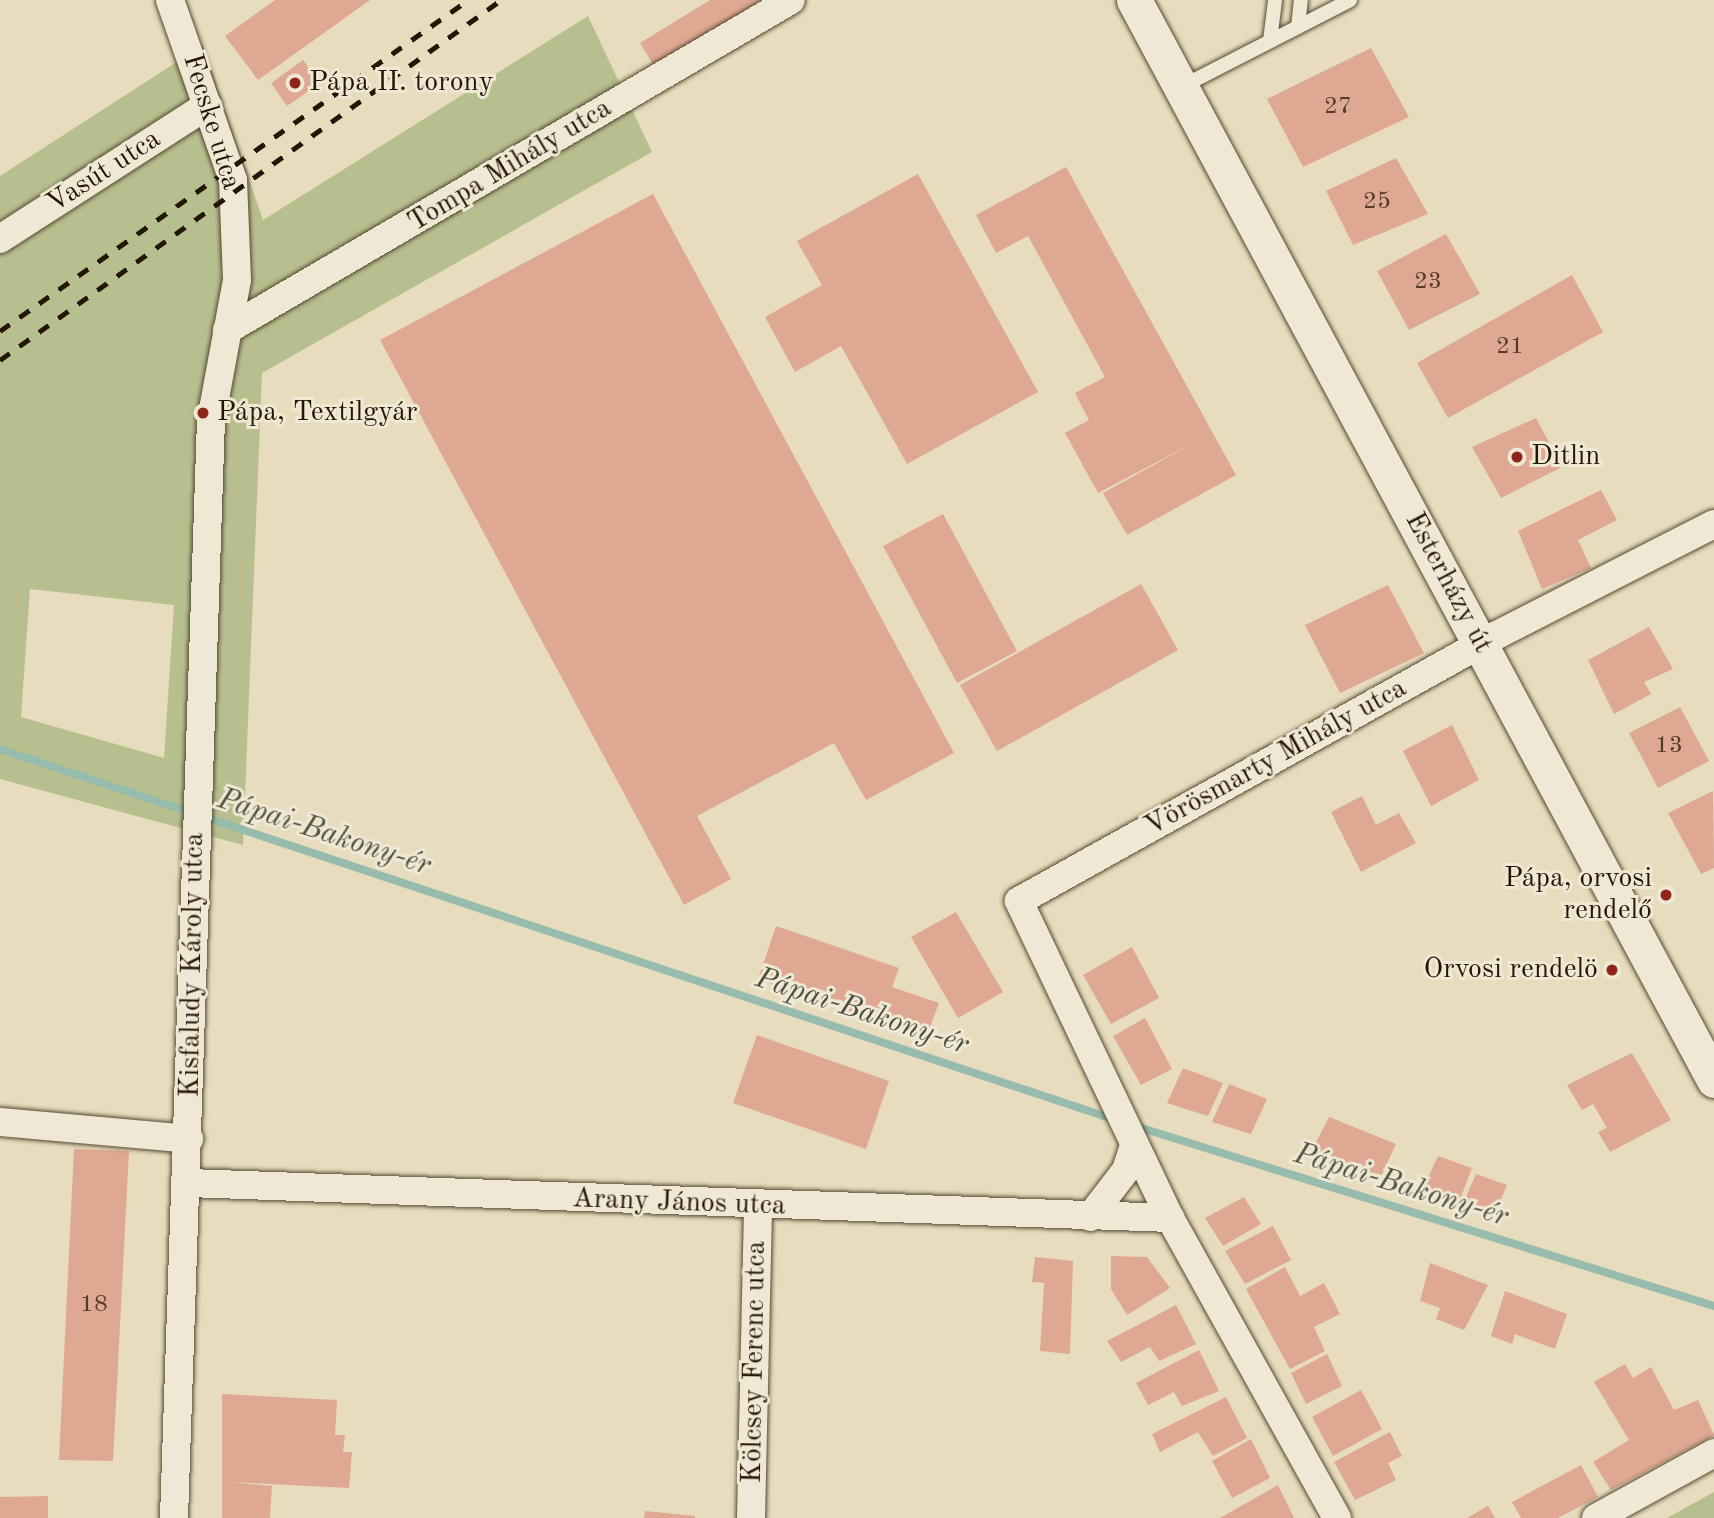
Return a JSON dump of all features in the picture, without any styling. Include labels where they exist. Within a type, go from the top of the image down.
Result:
[{"type":"street","name":"Fecske utca","points":[[170,0],[208,104],[235,190],[237,280],[227,330]]},
{"type":"street","name":"Tompa Mihály utca","points":[[227,330],[791,0]]},
{"type":"street","name":"Esterházy út","points":[[1134,0],[1714,1080]]},
{"type":"street","name":"Vasút utca","points":[[0,239],[208,104]]},
{"type":"street","name":"Kisfaludy Károly utca","points":[[174,1518],[188,1183],[196,827],[211,420],[227,330]]},
{"type":"street","name":"Vörösmarty Mihály utca","points":[[1134,1146],[1019,901],[1480,644],[1714,524]]},
{"type":"street","points":[[0,1122],[189,1139]]},
{"type":"street","points":[[1090,1217],[1126,1170],[1134,1146]]},
{"type":"street","points":[[1134,1146],[1170,1218],[1337,1518]]},
{"type":"street","name":"Arany János utca","points":[[188,1183],[758,1206],[1170,1218]]},
{"type":"street","name":"Kölcsey Ferenc utca","points":[[751,1518],[758,1206]]},
{"type":"street","points":[[1596,1518],[1714,1452]]},
{"type":"lane","points":[[1270,41],[1275,0]]},
{"type":"lane","points":[[1298,27],[1301,0]]},
{"type":"lane","points":[[1181,87],[1298,27],[1323,7],[1350,0]]},
{"type":"green space","points":[[588,16],[652,152],[262,373],[243,845],[0,779],[0,176],[203,45],[263,220]],"holes":[[[30,589],[174,605],[164,758],[21,717]]]},
{"type":"green space","points":[[1714,1492],[1714,1518],[1667,1518]]},
{"type":"building","points":[[275,0],[370,0],[258,80],[225,36]]},
{"type":"building","points":[[710,0],[761,0],[654,66],[640,43]]},
{"type":"building","points":[[1371,48],[1409,117],[1303,167],[1267,99]]},
{"type":"building","name":"Pápa II. torony","points":[[303,60],[320,83],[287,106],[271,83]]},
{"type":"building","points":[[1396,158],[1428,214],[1353,245],[1326,191]]},
{"type":"building","points":[[1066,167],[1236,475],[1127,535],[1103,493],[1197,441],[1098,493],[1065,433],[1089,420],[1075,393],[1105,377],[1028,236],[996,253],[976,215]]},
{"type":"building","points":[[918,174],[1038,392],[907,464],[841,346],[795,372],[765,317],[822,285],[797,241]]},
{"type":"building","points":[[653,194],[954,753],[866,800],[834,743],[697,816],[731,879],[684,905],[380,340]]},
{"type":"building","points":[[1446,234],[1480,294],[1409,330],[1377,271]]},
{"type":"building","points":[[1572,275],[1603,332],[1448,418],[1417,363]]},
{"type":"building","name":"Ditlin","points":[[1536,418],[1562,467],[1501,498],[1472,447]]},
{"type":"building","points":[[1601,490],[1617,520],[1578,540],[1591,568],[1542,589],[1518,531]]},
{"type":"building","points":[[943,514],[1017,651],[957,683],[883,546]]},
{"type":"building","points":[[1141,584],[1178,650],[997,751],[960,685]]},
{"type":"building","points":[[1388,585],[1424,653],[1340,693],[1305,625]]},
{"type":"building","points":[[1649,627],[1673,669],[1644,682],[1651,694],[1614,714],[1588,660]]},
{"type":"building","points":[[1680,707],[1709,761],[1658,788],[1629,733]]},
{"type":"building","points":[[1452,725],[1479,780],[1431,806],[1403,751]]},
{"type":"building","points":[[1713,791],[1714,868],[1701,874],[1668,813]]},
{"type":"building","points":[[1362,796],[1376,825],[1399,813],[1416,843],[1361,872],[1331,812]]},
{"type":"building","points":[[956,912],[1003,992],[958,1018],[911,937]]},
{"type":"building","points":[[776,926],[899,968],[892,987],[939,1003],[926,1038],[758,979]]},
{"type":"building","points":[[1132,947],[1159,998],[1111,1024],[1083,975]]},
{"type":"building","points":[[1145,1018],[1172,1069],[1141,1085],[1113,1036]]},
{"type":"building","points":[[757,1035],[889,1081],[866,1149],[733,1103]]},
{"type":"building","points":[[1632,1053],[1671,1120],[1610,1152],[1598,1132],[1607,1128],[1593,1104],[1582,1110],[1567,1085]]},
{"type":"building","points":[[1183,1068],[1223,1083],[1208,1116],[1167,1103]]},
{"type":"building","points":[[1229,1084],[1267,1099],[1251,1134],[1212,1122]]},
{"type":"building","points":[[1329,1117],[1396,1144],[1381,1176],[1312,1150]]},
{"type":"building","points":[[74,1149],[129,1151],[113,1461],[59,1460]]},
{"type":"building","points":[[1438,1156],[1472,1168],[1458,1205],[1422,1191]]},
{"type":"building","points":[[1476,1174],[1507,1185],[1494,1216],[1462,1206]]},
{"type":"building","points":[[1244,1197],[1261,1224],[1223,1246],[1205,1218]]},
{"type":"building","points":[[1273,1226],[1291,1260],[1245,1284],[1225,1251]]},
{"type":"building","points":[[1111,1256],[1147,1257],[1170,1288],[1127,1315],[1111,1289]]},
{"type":"building","points":[[1035,1257],[1073,1261],[1070,1354],[1040,1351],[1044,1283],[1032,1282]]},
{"type":"building","points":[[1430,1263],[1488,1285],[1464,1330],[1436,1319],[1440,1308],[1420,1301]]},
{"type":"building","points":[[1285,1267],[1300,1296],[1324,1283],[1340,1314],[1314,1327],[1325,1351],[1290,1369],[1246,1289]]},
{"type":"building","points":[[1505,1291],[1567,1314],[1555,1349],[1515,1334],[1512,1344],[1491,1336]]},
{"type":"building","points":[[1176,1305],[1196,1344],[1159,1361],[1150,1347],[1121,1362],[1107,1341]]},
{"type":"building","points":[[1199,1350],[1219,1391],[1182,1406],[1174,1392],[1148,1405],[1136,1383]]},
{"type":"building","points":[[1327,1354],[1342,1386],[1306,1404],[1291,1373]]},
{"type":"building","points":[[1625,1364],[1633,1378],[1651,1367],[1674,1410],[1698,1400],[1714,1435],[1611,1490],[1593,1462],[1629,1440],[1594,1382]]},
{"type":"building","points":[[1361,1390],[1382,1429],[1333,1456],[1312,1417]]},
{"type":"building","points":[[222,1394],[337,1400],[335,1435],[345,1435],[343,1452],[352,1452],[349,1488],[230,1482],[272,1486],[270,1518],[222,1518]]},
{"type":"building","points":[[1226,1397],[1247,1438],[1213,1456],[1198,1432],[1160,1452],[1152,1434]]},
{"type":"building","points":[[1390,1432],[1402,1456],[1388,1463],[1396,1480],[1355,1500],[1334,1462]]},
{"type":"building","points":[[1251,1439],[1270,1478],[1232,1498],[1212,1461]]},
{"type":"building","points":[[1581,1465],[1598,1497],[1558,1518],[1521,1518],[1512,1502]]},
{"type":"building","points":[[1278,1485],[1294,1518],[1220,1518]]},
{"type":"building","points":[[48,1496],[48,1518],[0,1518],[0,1497]]},
{"type":"building","points":[[1488,1506],[1495,1518],[1467,1518]]},
{"type":"building","points":[[645,1511],[695,1516],[695,1518],[644,1518]]},
{"type":"waterway","name":"Pápai-Bakony-ér","points":[[0,749],[1116,1120]]},
{"type":"waterway","name":"Pápai-Bakony-ér","points":[[1135,1126],[1714,1306]]},
{"type":"railway","points":[[0,331],[468,0]]},
{"type":"railway","points":[[0,360],[501,0]]},
{"type":"place","name":"Pápa II. torony","points":[[295,83]]},
{"type":"place","name":"Pápa, Textilgyár","points":[[203,413]]},
{"type":"place","name":"Ditlin","points":[[1517,457]]},
{"type":"place","name":"Pápa, orvosi rendelő","points":[[1666,895]]},
{"type":"place","name":"Orvosi rendelö","points":[[1612,970]]}]
